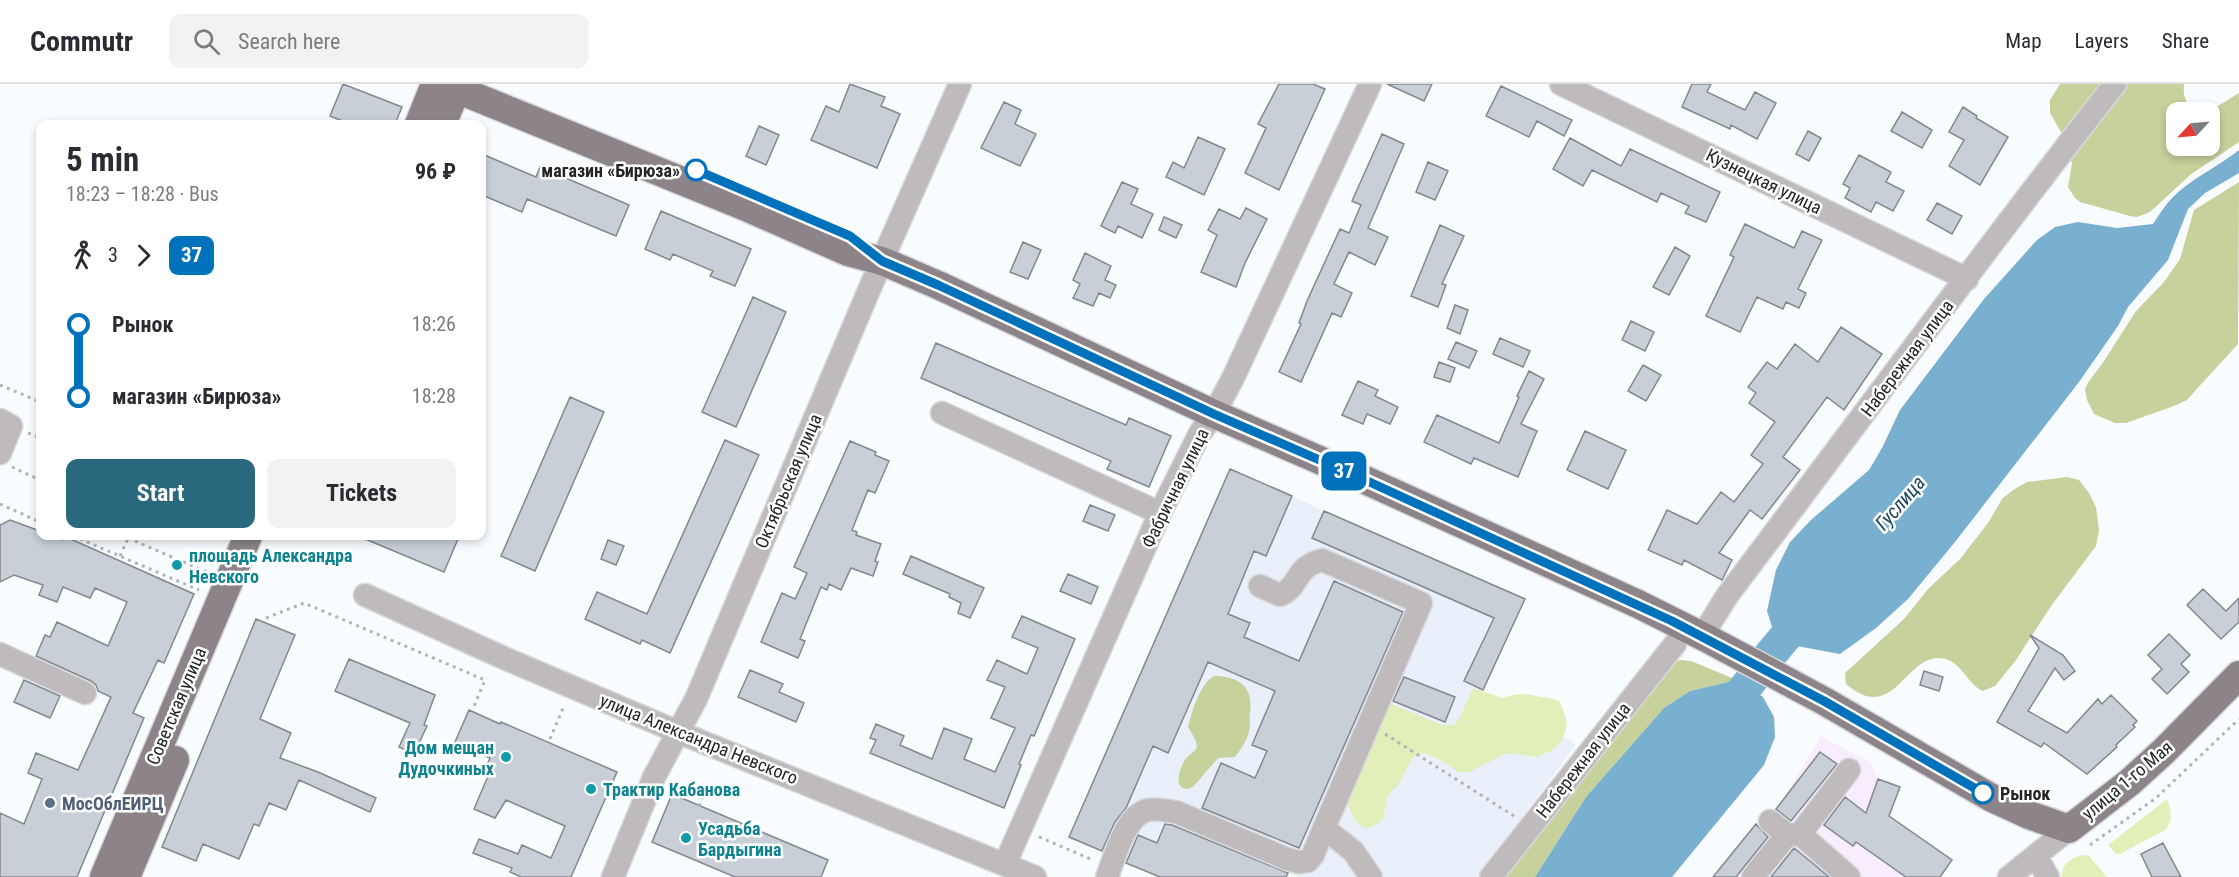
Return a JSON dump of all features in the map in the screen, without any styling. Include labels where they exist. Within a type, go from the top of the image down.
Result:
[{"type":"main road","points":[[496,84],[850,236],[882,261]]},
{"type":"main road","points":[[449,85],[746,207],[848,252],[882,261],[938,285],[1214,414],[1363,479],[1705,637],[1824,701],[1990,797],[2080,837]]},
{"type":"main road","points":[[422,120],[449,85]]},
{"type":"main road","points":[[443,120],[449,85]]},
{"type":"main road","name":"Советская улица","points":[[104,877],[246,540]]},
{"type":"main road","name":"Советская улица","points":[[126,877],[267,540]]},
{"type":"main road","name":"улица 1-го Мая","points":[[2080,837],[2130,782],[2239,675]]},
{"type":"street","name":"Октябрьская улица","points":[[613,877],[654,777],[696,699],[882,261],[960,84]]},
{"type":"street","name":"Фабричная улица","points":[[1005,864],[1160,513],[1200,433],[1214,414],[1370,84]]},
{"type":"street","name":"Кузнецкая улица","points":[[1561,84],[1967,279]]},
{"type":"street","name":"Набережная улица","points":[[1705,637],[1727,596],[1967,279],[2019,206],[2115,84]]},
{"type":"street","points":[[942,413],[1160,513]]},
{"type":"street","points":[[0,420],[11,426],[5,460]]},
{"type":"street","points":[[1109,872],[1133,817],[1146,810],[1158,809],[1176,813],[1287,859],[1299,862],[1308,861],[1313,855],[1421,603],[1322,560],[1302,570],[1288,592],[1280,596],[1260,586]]},
{"type":"street","name":"улица Александра Невского","points":[[365,595],[504,658],[678,732],[1035,877]]},
{"type":"street","name":"Набережная улица","points":[[1491,877],[1675,644]]},
{"type":"street","points":[[0,654],[85,693]]},
{"type":"street","points":[[1754,877],[1786,830],[1850,770]]},
{"type":"street","points":[[1324,828],[1353,851],[1371,877]]},
{"type":"street","points":[[1786,830],[1839,874]]},
{"type":"street","name":"улица 1-го Мая","points":[[2008,877],[2036,856],[2080,837]]},
{"type":"street","points":[[2036,856],[2048,877]]},
{"type":"path","points":[[0,385],[36,399]]},
{"type":"path","points":[[5,460],[36,478]]},
{"type":"path","points":[[0,504],[36,520]]},
{"type":"path","points":[[82,540],[203,591]]},
{"type":"path","points":[[120,556],[127,540]]},
{"type":"path","points":[[135,540],[211,574]]},
{"type":"path","points":[[266,618],[304,603],[485,680],[474,706]]},
{"type":"path","points":[[550,739],[564,706]]},
{"type":"path","points":[[2080,837],[2156,798],[2239,719]]},
{"type":"path","points":[[1369,723],[1530,827]]},
{"type":"path","points":[[699,806],[704,794]]},
{"type":"path","points":[[1020,830],[1109,872]]},
{"type":"shaded area","points":[[1292,496],[1324,511],[1313,538],[1494,618],[1481,694],[1555,730],[1576,745],[1477,877],[1299,877],[1167,821],[1157,843],[1135,834],[1106,853],[1153,746],[1168,753],[1254,551],[1266,556]]},
{"type":"shaded area","points":[[1821,736],[1871,763],[1878,779],[1872,853],[1906,877],[1713,877],[1756,824],[1764,830]]},
{"type":"green space","points":[[2060,84],[2184,84],[2187,102],[2166,102],[2166,156],[2218,156],[2190,175],[2150,212],[2137,217],[2130,216],[2080,202],[2075,198],[2068,187],[2072,163],[2061,132],[2050,113],[2050,100]]},
{"type":"green space","points":[[2239,93],[2239,142],[2220,155],[2220,105]]},
{"type":"green space","points":[[2239,182],[2238,344],[2187,400],[2126,423],[2115,423],[2094,414],[2087,400],[2085,389],[2136,311],[2164,282],[2180,259],[2194,210]]},
{"type":"green space","points":[[2067,477],[2079,480],[2096,507],[2099,530],[2096,546],[2051,606],[2016,660],[1995,686],[1983,691],[1973,684],[1956,665],[1945,659],[1932,659],[1920,665],[1900,684],[1877,697],[1863,695],[1846,684],[1845,673],[1904,619],[1928,589],[1960,559],[1988,523],[2002,499],[2027,482]]},
{"type":"green space","points":[[1691,661],[1737,680],[1690,691],[1664,708],[1586,797],[1535,877],[1499,877],[1674,662]]},
{"type":"green space","points":[[1214,676],[1231,678],[1247,690],[1251,704],[1249,731],[1235,757],[1218,758],[1193,787],[1182,788],[1178,782],[1180,770],[1184,761],[1197,748],[1188,727],[1194,706],[1205,685]]},
{"type":"green space","points":[[1473,688],[1503,698],[1523,694],[1551,698],[1560,702],[1567,722],[1561,742],[1551,751],[1536,757],[1507,753],[1469,772],[1458,772],[1424,753],[1413,757],[1398,785],[1388,795],[1383,818],[1370,828],[1364,828],[1355,820],[1346,801],[1387,702],[1442,725],[1454,725]]},
{"type":"green space","points":[[2167,799],[2171,819],[2168,827],[2120,854],[2116,854],[2108,845]]},
{"type":"green space","points":[[2083,855],[2089,856],[2107,877],[2062,877],[2063,869],[2068,862]]},
{"type":"water","points":[[2239,150],[2239,173],[2205,193],[2188,209],[2168,260],[2128,307],[2118,326],[2079,382],[1908,599],[1876,628],[1840,654],[1786,644],[1774,633],[1767,611],[1776,570],[1790,542],[1811,520],[1869,470],[1900,410],[1984,299],[2037,240],[2055,227],[2078,222],[2117,228],[2153,224],[2167,203],[2180,190]]},
{"type":"water","points":[[1737,680],[1763,697],[1774,717],[1775,737],[1764,765],[1672,877],[1535,877],[1586,797],[1664,708],[1690,691]]},
{"type":"building","points":[[343,84],[402,107],[397,120],[340,120],[330,116]]},
{"type":"building","points":[[850,84],[885,97],[881,106],[900,114],[877,168],[811,140],[826,106],[839,112]]},
{"type":"building","points":[[1279,84],[1313,84],[1325,89],[1279,190],[1245,173],[1266,128],[1258,124]]},
{"type":"building","points":[[1387,84],[1432,84],[1424,101]]},
{"type":"building","points":[[1692,84],[1711,84],[1707,92],[1745,110],[1755,92],[1776,103],[1757,139],[1731,125],[1730,129],[1682,107]]},
{"type":"building","points":[[1501,86],[1572,120],[1564,136],[1537,121],[1529,137],[1486,116]]},
{"type":"building","points":[[1004,102],[1021,110],[1015,124],[1036,134],[1020,166],[981,148]]},
{"type":"building","points":[[1963,107],[1977,116],[1976,118],[2008,137],[1980,185],[1949,166],[1964,140],[1949,132]]},
{"type":"building","points":[[1902,112],[1932,130],[1922,148],[1891,131]]},
{"type":"building","points":[[759,126],[779,135],[766,165],[746,156]]},
{"type":"building","points":[[1808,131],[1821,138],[1809,161],[1796,154]]},
{"type":"building","points":[[1382,134],[1404,144],[1368,228],[1388,237],[1375,265],[1349,252],[1334,284],[1352,293],[1341,317],[1332,313],[1301,382],[1279,372],[1301,324],[1299,323],[1307,301],[1340,229],[1349,233],[1361,205],[1352,201]]},
{"type":"building","points":[[1198,137],[1225,149],[1204,195],[1166,177],[1173,162],[1184,168]]},
{"type":"building","points":[[1570,138],[1621,166],[1630,149],[1720,192],[1706,222],[1685,213],[1689,206],[1661,193],[1657,202],[1592,170],[1583,186],[1553,169]]},
{"type":"building","points":[[1859,155],[1891,172],[1886,182],[1904,191],[1893,211],[1876,202],[1871,212],[1845,198],[1850,188],[1843,184]]},
{"type":"building","points":[[486,156],[536,177],[540,167],[629,205],[616,236],[527,199],[522,212],[486,197]]},
{"type":"building","points":[[1428,162],[1448,171],[1435,200],[1416,192]]},
{"type":"building","points":[[1122,182],[1138,189],[1131,204],[1153,214],[1142,238],[1118,226],[1115,233],[1101,226]]},
{"type":"building","points":[[1937,203],[1962,216],[1952,234],[1927,220]]},
{"type":"building","points":[[1246,208],[1267,219],[1236,287],[1201,272],[1217,235],[1208,230],[1219,209],[1240,219]]},
{"type":"building","points":[[661,211],[751,249],[735,286],[710,276],[713,271],[673,254],[670,260],[645,249]]},
{"type":"building","points":[[1164,217],[1182,225],[1176,238],[1159,230]]},
{"type":"building","points":[[1745,224],[1794,248],[1802,231],[1822,240],[1798,289],[1806,293],[1799,308],[1786,302],[1783,309],[1757,297],[1740,332],[1706,316],[1734,257],[1730,255]]},
{"type":"building","points":[[1440,225],[1464,236],[1442,284],[1446,285],[1438,307],[1411,296]]},
{"type":"building","points":[[1023,242],[1041,250],[1028,279],[1010,272]]},
{"type":"building","points":[[1675,247],[1690,256],[1669,295],[1653,287]]},
{"type":"building","points":[[1085,253],[1111,266],[1105,280],[1116,285],[1110,298],[1099,293],[1093,306],[1073,298],[1080,284],[1073,280]]},
{"type":"building","points":[[753,297],[786,312],[736,427],[702,412]]},
{"type":"building","points":[[1455,305],[1468,310],[1460,334],[1447,328]]},
{"type":"building","points":[[1631,321],[1654,332],[1645,351],[1622,340]]},
{"type":"building","points":[[1841,327],[1882,354],[1844,410],[1827,397],[1783,457],[1800,470],[1762,519],[1750,510],[1719,553],[1732,560],[1722,580],[1684,560],[1682,565],[1648,550],[1667,510],[1697,524],[1721,492],[1734,502],[1763,464],[1751,455],[1775,422],[1749,403],[1756,393],[1748,387],[1767,362],[1777,369],[1795,344],[1818,362]]},
{"type":"building","points":[[1500,338],[1530,351],[1523,367],[1493,354]]},
{"type":"building","points":[[1456,342],[1477,351],[1469,368],[1448,359]]},
{"type":"building","points":[[936,343],[1126,425],[1129,418],[1171,436],[1149,487],[1107,469],[1111,461],[921,378]]},
{"type":"building","points":[[1439,362],[1455,368],[1450,382],[1434,377]]},
{"type":"building","points":[[1643,365],[1661,375],[1646,401],[1628,391]]},
{"type":"building","points":[[1529,371],[1544,379],[1521,424],[1537,431],[1518,477],[1474,458],[1471,464],[1424,442],[1437,415],[1499,443]]},
{"type":"building","points":[[1358,381],[1378,390],[1375,396],[1398,407],[1390,424],[1367,414],[1363,424],[1342,415]]},
{"type":"building","points":[[570,397],[604,412],[535,571],[501,556]]},
{"type":"building","points":[[1585,431],[1626,450],[1608,489],[1567,470]]},
{"type":"building","points":[[725,440],[759,455],[670,653],[642,640],[640,644],[585,619],[597,592],[647,614]]},
{"type":"building","points":[[850,441],[876,452],[875,455],[889,461],[875,493],[868,490],[852,530],[857,532],[856,535],[881,544],[875,561],[878,562],[873,576],[851,568],[841,590],[829,584],[827,590],[821,587],[800,639],[805,641],[798,658],[761,642],[782,593],[795,599],[807,573],[794,567]]},
{"type":"building","points":[[1230,469],[1292,496],[1266,556],[1254,551],[1228,614],[1250,623],[1244,637],[1299,661],[1334,581],[1403,612],[1299,848],[1202,808],[1221,763],[1255,778],[1267,751],[1252,745],[1275,691],[1208,662],[1168,753],[1153,746],[1126,808],[1115,822],[1102,851],[1069,837]]},
{"type":"building","points":[[1090,505],[1115,515],[1108,531],[1083,521]]},
{"type":"building","points":[[1324,511],[1525,599],[1483,690],[1464,681],[1494,618],[1312,538]]},
{"type":"building","points":[[10,520],[36,530],[36,540],[73,540],[194,594],[164,663],[158,660],[133,713],[144,718],[77,877],[0,877],[0,813],[24,824],[42,779],[28,773],[36,753],[78,770],[111,697],[98,691],[96,685],[91,681],[36,656],[45,635],[50,637],[57,622],[108,646],[127,602],[95,588],[90,598],[63,587],[57,602],[39,595],[43,585],[14,575],[0,582],[0,525]]},
{"type":"building","points":[[368,540],[458,540],[444,572]]},
{"type":"building","points":[[608,540],[624,546],[616,565],[601,559]]},
{"type":"building","points":[[911,556],[984,588],[970,618],[958,613],[961,603],[949,597],[950,594],[903,574]]},
{"type":"building","points":[[1068,574],[1098,587],[1091,604],[1060,591]]},
{"type":"building","points":[[2203,589],[2226,611],[2239,598],[2239,622],[2221,639],[2187,605]]},
{"type":"building","points":[[1022,616],[1075,639],[1034,736],[1031,735],[1004,808],[870,753],[876,740],[870,738],[876,724],[904,736],[900,745],[932,759],[944,728],[972,739],[964,759],[995,772],[1015,728],[991,718],[1005,687],[987,680],[997,660],[1027,674],[1038,648],[1012,637]]},
{"type":"building","points":[[256,619],[295,635],[260,719],[291,733],[280,758],[376,798],[370,812],[299,780],[286,810],[269,803],[259,826],[254,824],[239,859],[203,844],[196,861],[162,847]]},
{"type":"building","points":[[2169,634],[2190,655],[2181,664],[2189,672],[2167,694],[2152,679],[2162,669],[2148,655]]},
{"type":"building","points":[[2030,635],[2063,655],[2075,671],[2064,680],[2055,668],[2028,711],[2067,733],[2098,699],[2102,704],[2111,695],[2137,721],[2133,725],[2135,727],[2116,745],[2117,747],[2087,774],[2044,743],[2041,747],[1997,722],[2039,648]]},
{"type":"building","points":[[349,659],[435,695],[424,725],[427,726],[414,754],[399,747],[410,723],[335,691]]},
{"type":"building","points":[[750,670],[783,684],[779,692],[804,703],[796,722],[738,697]]},
{"type":"building","points":[[1924,671],[1943,677],[1939,691],[1920,685]]},
{"type":"building","points":[[1404,677],[1455,697],[1445,722],[1393,701]]},
{"type":"building","points":[[24,680],[60,696],[50,718],[14,702]]},
{"type":"building","points":[[469,710],[617,772],[571,877],[521,877],[510,872],[512,868],[473,853],[479,839],[518,854],[522,845],[551,858],[565,826],[506,800],[495,818],[474,809],[491,769],[486,767],[490,758],[455,742]]},
{"type":"building","points":[[1820,752],[1837,764],[1791,821],[1776,809]]},
{"type":"building","points":[[1878,779],[1900,787],[1889,816],[1952,860],[1940,877],[1906,877],[1856,842],[1853,846],[1824,825],[1845,797],[1866,813]]},
{"type":"building","name":"Усадьба Бардыгина","points":[[672,794],[828,860],[821,877],[735,877],[652,842]]},
{"type":"building","points":[[1165,824],[1288,873],[1286,877],[1160,877],[1126,863],[1138,835],[1157,843]]},
{"type":"building","points":[[1756,824],[1768,837],[1736,877],[1713,877]]},
{"type":"building","points":[[2163,843],[2181,877],[2152,877],[2141,854]]},
{"type":"building","points":[[1794,848],[1816,866],[1829,877],[1771,877]]},
{"type":"waterway","name":"Гуслица","points":[[1720,721],[1811,606]]},
{"type":"bus line","name":"37","points":[[696,170],[850,236],[882,261],[1672,621],[1824,701],[1983,793]]},
{"type":"place","name":"магазин «Бирюза»","points":[[696,170]]},
{"type":"place","name":"площадь Александра Невского","points":[[177,565]]},
{"type":"place","name":"Дом мещан Дудочкиных","points":[[506,757]]},
{"type":"place","name":"Трактир Кабанова","points":[[591,789]]},
{"type":"place","name":"Рынок","points":[[1983,793]]},
{"type":"place","name":"MосОблЕИРЦ","points":[[50,803]]},
{"type":"place","name":"Усадьба Бардыгина","points":[[686,838]]}]
